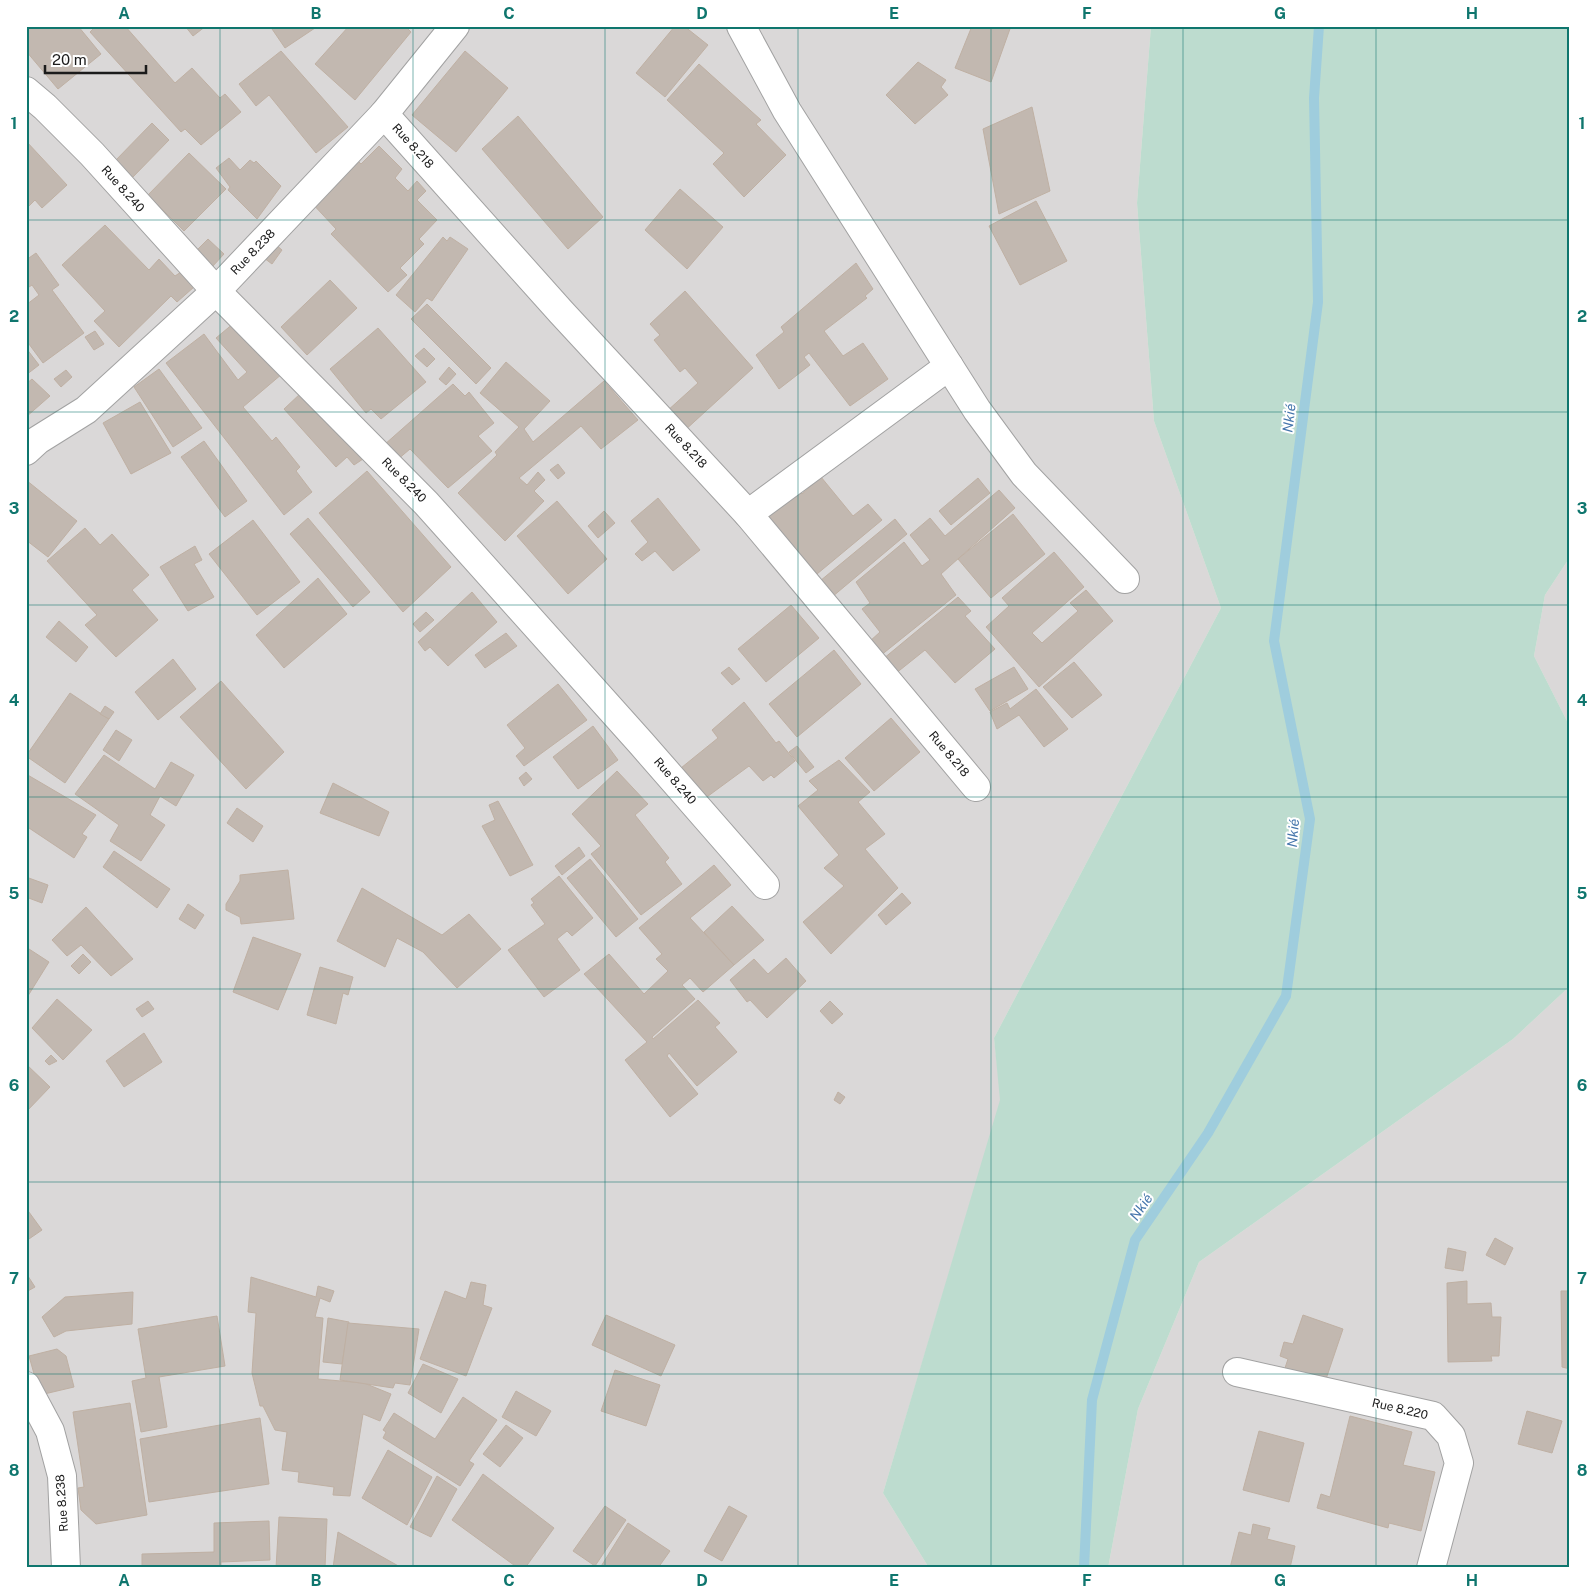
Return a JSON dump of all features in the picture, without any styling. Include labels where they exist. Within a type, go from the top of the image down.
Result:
[{"type":"street","points":[[741,26],[787,111],[977,410],[1024,474],[1125,579]]},
{"type":"street","name":"Rue 8.238","points":[[26,451],[38,440],[86,410],[216,291],[384,114],[446,30]]},
{"type":"street","name":"Rue 8.240","points":[[26,91],[45,107],[92,154],[216,291],[426,503],[635,735],[765,885]]},
{"type":"street","name":"Rue 8.218","points":[[384,114],[561,312],[748,514],[976,787]]},
{"type":"street","points":[[748,514],[949,366]]},
{"type":"street","name":"Rue 8.220","points":[[1237,1372],[1433,1416],[1451,1436],[1459,1463],[1431,1568]]},
{"type":"street","name":"Rue 8.238","points":[[26,1386],[50,1431],[62,1476],[66,1568]]},
{"type":"shaded area","points":[[26,26],[1151,26],[1137,203],[1154,421],[1221,608],[994,1038],[1001,1100],[883,1493],[929,1568],[26,1568]]},
{"type":"shaded area","points":[[1570,557],[1570,727],[1534,656],[1545,595]]},
{"type":"shaded area","points":[[1570,986],[1570,1568],[1108,1568],[1138,1409],[1199,1262],[1513,1039]]},
{"type":"green space","points":[[1151,26],[1570,26],[1570,557],[1545,595],[1534,656],[1570,727],[1570,986],[1513,1039],[1199,1262],[1138,1409],[1108,1568],[929,1568],[883,1493],[1000,1100],[994,1038],[1221,608],[1154,421],[1137,203]]},
{"type":"building","points":[[26,26],[78,26],[101,54],[58,89],[26,51]]},
{"type":"building","points":[[96,26],[125,26],[175,83],[192,68],[220,98],[225,94],[241,112],[201,145],[185,129],[181,132],[90,32]]},
{"type":"building","points":[[185,26],[206,26],[193,36]]},
{"type":"building","points":[[270,26],[318,26],[285,48]]},
{"type":"building","points":[[349,26],[405,26],[411,32],[355,100],[315,64]]},
{"type":"building","points":[[675,26],[684,26],[708,45],[665,97],[636,73]]},
{"type":"building","points":[[972,26],[1011,26],[991,82],[955,68]]},
{"type":"building","points":[[281,51],[348,127],[316,153],[269,95],[256,106],[239,84]]},
{"type":"building","points":[[465,51],[508,88],[456,152],[412,115]]},
{"type":"building","points":[[918,62],[946,80],[941,87],[948,95],[915,124],[886,95]]},
{"type":"building","points":[[699,64],[761,120],[756,124],[786,155],[744,197],[713,164],[724,153],[667,100]]},
{"type":"building","points":[[1032,107],[1050,191],[999,214],[983,129]]},
{"type":"building","points":[[518,116],[603,217],[568,249],[482,149]]},
{"type":"building","points":[[152,123],[169,140],[132,178],[115,161]]},
{"type":"building","points":[[26,141],[67,185],[42,208],[35,200],[26,209]]},
{"type":"building","points":[[379,146],[402,169],[395,178],[408,191],[417,181],[426,191],[417,200],[437,220],[419,239],[424,244],[400,268],[407,275],[388,292],[331,234],[336,229],[310,201],[353,156],[361,164]]},
{"type":"building","points":[[189,153],[226,189],[184,231],[148,195]]},
{"type":"building","points":[[229,158],[240,170],[250,160],[254,163],[256,161],[281,186],[257,219],[228,190],[230,187],[216,168]]},
{"type":"building","points":[[680,189],[723,227],[687,269],[645,230]]},
{"type":"building","points":[[1036,201],[1067,261],[1020,285],[989,226]]},
{"type":"building","points":[[105,225],[149,270],[159,259],[175,276],[181,272],[194,287],[177,302],[171,296],[119,347],[94,321],[105,311],[62,265]]},
{"type":"building","points":[[443,237],[447,241],[450,237],[468,249],[432,301],[427,298],[415,312],[396,295]]},
{"type":"building","points":[[208,239],[224,254],[212,267],[196,251]]},
{"type":"building","points":[[275,244],[282,250],[272,264],[264,258]]},
{"type":"building","points":[[36,253],[59,285],[52,290],[84,333],[43,363],[26,340],[26,305],[39,295],[32,285],[26,289],[26,260]]},
{"type":"building","points":[[856,263],[873,289],[865,296],[867,298],[824,331],[843,356],[863,343],[888,379],[850,406],[809,353],[804,357],[810,365],[779,389],[756,355],[784,332],[781,327]]},
{"type":"building","points":[[330,280],[357,308],[307,355],[281,327]]},
{"type":"building","points":[[685,291],[753,368],[683,432],[666,412],[698,383],[685,368],[680,372],[654,340],[660,335],[650,324]]},
{"type":"building","points":[[427,304],[491,368],[476,384],[411,319]]},
{"type":"building","points":[[234,323],[282,374],[243,407],[272,441],[276,437],[300,467],[296,471],[312,492],[284,515],[166,363],[204,334],[238,380],[247,372],[216,338]]},
{"type":"building","points":[[378,328],[426,382],[381,419],[371,409],[366,413],[330,369]]},
{"type":"building","points":[[95,331],[104,344],[94,350],[85,337]]},
{"type":"building","points":[[26,348],[39,365],[26,375]]},
{"type":"building","points":[[424,348],[435,359],[427,367],[415,356]]},
{"type":"building","points":[[506,362],[550,401],[524,429],[533,442],[604,381],[638,420],[601,449],[581,426],[519,478],[527,485],[538,472],[545,480],[534,491],[544,501],[505,541],[458,493],[497,455],[495,452],[519,427],[480,393]]},
{"type":"building","points":[[449,367],[456,374],[446,385],[439,379]]},
{"type":"building","points":[[159,369],[202,428],[173,447],[134,387]]},
{"type":"building","points":[[66,370],[72,377],[61,387],[54,379]]},
{"type":"building","points":[[32,379],[50,396],[26,417],[26,384]]},
{"type":"building","points":[[453,384],[465,396],[469,392],[494,423],[478,436],[492,451],[448,488],[410,449],[397,460],[384,445]]},
{"type":"building","points":[[301,393],[363,459],[354,465],[347,457],[336,467],[284,409]]},
{"type":"building","points":[[140,402],[171,453],[131,474],[103,423]]},
{"type":"building","points":[[204,441],[247,501],[225,517],[181,457]]},
{"type":"building","points":[[558,464],[565,473],[558,479],[550,470]]},
{"type":"building","points":[[367,471],[451,567],[403,612],[319,513]]},
{"type":"building","points":[[821,477],[853,516],[868,504],[882,520],[817,574],[766,514],[796,487],[802,494]]},
{"type":"building","points":[[978,478],[990,493],[951,525],[939,511]]},
{"type":"building","points":[[26,480],[77,521],[48,557],[26,540]]},
{"type":"building","points":[[999,490],[1015,508],[941,574],[956,595],[880,656],[869,642],[880,632],[862,609],[870,603],[856,582],[904,542],[922,566],[930,560],[910,535],[930,518],[945,536]]},
{"type":"building","points":[[658,498],[700,550],[673,571],[655,551],[642,561],[635,554],[648,542],[631,521]]},
{"type":"building","points":[[557,501],[607,559],[568,594],[517,536]]},
{"type":"building","points":[[604,511],[615,523],[598,538],[588,526]]},
{"type":"building","points":[[1013,514],[1045,554],[991,598],[958,559]]},
{"type":"building","points":[[308,518],[370,592],[353,607],[290,534]]},
{"type":"building","points":[[895,519],[907,534],[832,597],[820,581]]},
{"type":"building","points":[[253,520],[300,582],[257,615],[209,554]]},
{"type":"building","points":[[85,528],[100,545],[112,534],[149,575],[132,590],[158,620],[116,657],[85,625],[97,615],[47,561]]},
{"type":"building","points":[[195,546],[202,560],[194,564],[214,597],[188,611],[160,567]]},
{"type":"building","points":[[1054,552],[1084,587],[1032,633],[1042,643],[1078,611],[1070,603],[1086,590],[1113,621],[1039,687],[986,627],[1009,606],[1002,598]]},
{"type":"building","points":[[318,578],[347,614],[284,668],[256,635]]},
{"type":"building","points":[[472,592],[497,622],[448,666],[430,647],[425,651],[418,642]]},
{"type":"building","points":[[958,597],[971,611],[965,616],[995,649],[955,683],[925,650],[895,674],[883,659]]},
{"type":"building","points":[[791,605],[819,638],[766,682],[738,649]]},
{"type":"building","points":[[426,612],[434,620],[420,632],[413,624]]},
{"type":"building","points":[[59,621],[88,647],[76,662],[46,637]]},
{"type":"building","points":[[506,633],[517,646],[485,668],[475,655]]},
{"type":"building","points":[[834,650],[861,684],[797,737],[769,704]]},
{"type":"building","points":[[173,659],[196,689],[158,720],[135,692]]},
{"type":"building","points":[[1074,662],[1102,695],[1072,718],[1043,687]]},
{"type":"building","points":[[729,667],[740,679],[732,685],[721,673]]},
{"type":"building","points":[[1014,667],[1028,689],[990,711],[975,689]]},
{"type":"building","points":[[221,681],[284,752],[246,789],[180,717]]},
{"type":"building","points":[[558,684],[587,720],[524,766],[516,756],[525,748],[507,725]]},
{"type":"building","points":[[1036,689],[1068,729],[1044,747],[1019,715],[997,729],[990,712],[1007,703],[1010,709]]},
{"type":"building","points":[[70,693],[109,719],[65,783],[26,756]]},
{"type":"building","points":[[744,702],[776,743],[779,741],[795,761],[774,778],[771,775],[763,781],[749,766],[700,802],[676,772],[718,738],[712,730]]},
{"type":"building","points":[[105,706],[114,712],[109,719],[100,714]]},
{"type":"building","points":[[891,718],[920,752],[874,791],[845,758]]},
{"type":"building","points":[[593,726],[618,760],[578,789],[553,757]]},
{"type":"building","points":[[116,730],[132,740],[119,761],[103,750]]},
{"type":"building","points":[[797,746],[814,767],[806,773],[789,752]]},
{"type":"building","points":[[104,755],[155,789],[171,762],[194,775],[176,806],[160,796],[150,815],[165,825],[141,861],[110,841],[119,825],[75,794]]},
{"type":"building","points":[[839,760],[870,792],[858,802],[885,834],[865,849],[898,888],[831,954],[803,922],[844,886],[824,868],[839,855],[798,806],[818,790],[809,781]]},
{"type":"building","points":[[617,771],[648,804],[635,815],[669,858],[665,862],[682,884],[641,915],[591,854],[601,846],[572,814]]},
{"type":"building","points":[[526,772],[532,779],[524,786],[519,778]]},
{"type":"building","points":[[26,774],[96,815],[82,834],[87,837],[74,858],[26,826]]},
{"type":"building","points":[[333,783],[389,812],[379,836],[320,813]]},
{"type":"building","points":[[498,801],[533,865],[510,876],[482,826],[495,820],[489,805]]},
{"type":"building","points":[[237,808],[263,826],[253,842],[227,823]]},
{"type":"building","points":[[579,847],[585,856],[562,875],[555,866]]},
{"type":"building","points":[[114,851],[170,889],[157,908],[103,867]]},
{"type":"building","points":[[590,859],[638,919],[616,937],[567,878]]},
{"type":"building","points":[[714,865],[731,885],[690,918],[734,965],[703,992],[690,978],[682,985],[695,999],[652,1037],[653,1039],[698,1000],[720,1023],[715,1027],[737,1052],[697,1086],[669,1053],[667,1056],[698,1094],[670,1117],[625,1060],[647,1042],[584,974],[609,954],[644,994],[668,971],[656,959],[662,954],[639,928]]},
{"type":"building","points":[[288,870],[294,919],[241,924],[240,917],[226,910],[226,904],[240,881],[240,875]]},
{"type":"building","points":[[559,876],[593,918],[572,936],[567,931],[557,939],[580,970],[544,997],[508,950],[545,924],[531,905],[534,903],[531,899]]},
{"type":"building","points":[[26,877],[48,885],[42,903],[26,897]]},
{"type":"building","points":[[362,888],[442,935],[469,914],[501,949],[457,988],[423,952],[397,938],[385,967],[337,941]]},
{"type":"building","points":[[902,893],[911,903],[886,925],[878,915]]},
{"type":"building","points":[[188,904],[204,915],[195,929],[179,919]]},
{"type":"building","points":[[732,906],[764,940],[734,965],[704,932]]},
{"type":"building","points":[[86,907],[133,959],[111,976],[81,945],[67,956],[52,940]]},
{"type":"building","points":[[253,937],[301,954],[278,1010],[233,992]]},
{"type":"building","points":[[29,949],[49,962],[26,999],[26,953]]},
{"type":"building","points":[[83,954],[91,962],[79,974],[71,966]]},
{"type":"building","points":[[786,958],[806,981],[767,1018],[750,1000],[747,1002],[730,980],[754,959],[768,974]]},
{"type":"building","points":[[320,967],[353,977],[348,995],[343,993],[336,1024],[307,1015]]},
{"type":"building","points":[[57,999],[92,1030],[63,1060],[32,1028]]},
{"type":"building","points":[[148,1001],[154,1009],[142,1017],[136,1009]]},
{"type":"building","points":[[830,1001],[843,1014],[832,1024],[820,1011]]},
{"type":"building","points":[[144,1033],[162,1062],[124,1087],[106,1061]]},
{"type":"building","points":[[51,1055],[57,1061],[49,1065],[45,1061]]},
{"type":"building","points":[[26,1064],[50,1087],[26,1112]]},
{"type":"building","points":[[838,1092],[845,1097],[840,1104],[834,1100]]},
{"type":"building","points":[[26,1208],[42,1230],[26,1241]]},
{"type":"building","points":[[1495,1238],[1513,1248],[1505,1265],[1486,1255]]},
{"type":"building","points":[[1448,1248],[1466,1252],[1463,1271],[1445,1268]]},
{"type":"building","points":[[26,1273],[35,1287],[26,1292]]},
{"type":"building","points":[[251,1277],[316,1297],[318,1286],[334,1291],[330,1302],[320,1298],[315,1317],[323,1318],[318,1379],[364,1383],[391,1394],[380,1421],[363,1414],[350,1496],[333,1495],[334,1487],[298,1482],[299,1472],[282,1470],[287,1432],[275,1430],[263,1406],[260,1406],[252,1373],[256,1313],[248,1312]]},
{"type":"building","points":[[1467,1281],[1467,1304],[1491,1303],[1492,1317],[1501,1317],[1499,1356],[1491,1356],[1492,1361],[1448,1362],[1447,1283]]},
{"type":"building","points":[[471,1282],[486,1285],[483,1305],[492,1308],[466,1376],[420,1359],[445,1291],[466,1299]]},
{"type":"building","points":[[1561,1291],[1570,1291],[1570,1369],[1562,1367]]},
{"type":"building","points":[[133,1292],[132,1324],[66,1331],[54,1337],[42,1317],[65,1297]]},
{"type":"building","points":[[606,1315],[675,1345],[661,1376],[592,1345]]},
{"type":"building","points":[[1303,1315],[1343,1329],[1325,1382],[1285,1368],[1288,1359],[1280,1356],[1284,1342],[1293,1344]]},
{"type":"building","points":[[217,1316],[225,1366],[159,1377],[167,1427],[141,1432],[132,1381],[146,1378],[138,1329]]},
{"type":"building","points":[[328,1318],[349,1322],[342,1364],[323,1362]]},
{"type":"building","points":[[348,1323],[419,1329],[410,1385],[395,1383],[393,1388],[340,1380]]},
{"type":"building","points":[[57,1349],[66,1356],[74,1387],[40,1395],[29,1356]]},
{"type":"building","points":[[423,1364],[458,1379],[441,1413],[408,1393]]},
{"type":"building","points":[[615,1370],[660,1385],[646,1426],[601,1411]]},
{"type":"building","points":[[516,1391],[551,1411],[536,1436],[502,1417]]},
{"type":"building","points":[[463,1397],[497,1420],[469,1461],[474,1464],[460,1486],[383,1438],[386,1432],[383,1430],[394,1413],[435,1439]]},
{"type":"building","points":[[130,1403],[147,1515],[96,1524],[81,1510],[78,1488],[84,1487],[73,1412]]},
{"type":"building","points":[[1527,1411],[1562,1421],[1552,1453],[1518,1444]]},
{"type":"building","points":[[1350,1416],[1412,1432],[1403,1465],[1435,1472],[1421,1531],[1389,1523],[1388,1528],[1317,1508],[1321,1494],[1330,1497]]},
{"type":"building","points":[[260,1418],[269,1484],[149,1502],[140,1439]]},
{"type":"building","points":[[506,1425],[523,1438],[500,1467],[483,1454]]},
{"type":"building","points":[[1259,1431],[1304,1443],[1289,1502],[1243,1490]]},
{"type":"building","points":[[388,1450],[432,1477],[407,1525],[362,1498]]},
{"type":"building","points":[[483,1474],[554,1528],[525,1568],[518,1568],[452,1520]]},
{"type":"building","points":[[437,1476],[457,1489],[431,1537],[410,1527]]},
{"type":"building","points":[[605,1506],[626,1520],[595,1566],[573,1551]]},
{"type":"building","points":[[729,1506],[747,1516],[722,1561],[704,1551]]},
{"type":"building","points":[[279,1517],[327,1519],[325,1568],[276,1568]]},
{"type":"building","points":[[269,1521],[270,1560],[221,1562],[221,1566],[242,1568],[142,1568],[142,1554],[214,1552],[214,1523]]},
{"type":"building","points":[[628,1523],[670,1551],[658,1568],[600,1568]]},
{"type":"building","points":[[1253,1524],[1270,1528],[1267,1539],[1295,1546],[1290,1568],[1230,1568],[1239,1532],[1251,1535]]},
{"type":"building","points":[[338,1532],[402,1568],[333,1568]]},
{"type":"waterway","name":"Nkié","points":[[1084,1568],[1092,1400],[1135,1240],[1208,1133],[1286,996],[1310,819],[1274,641],[1318,302],[1314,98],[1319,26]]}]
